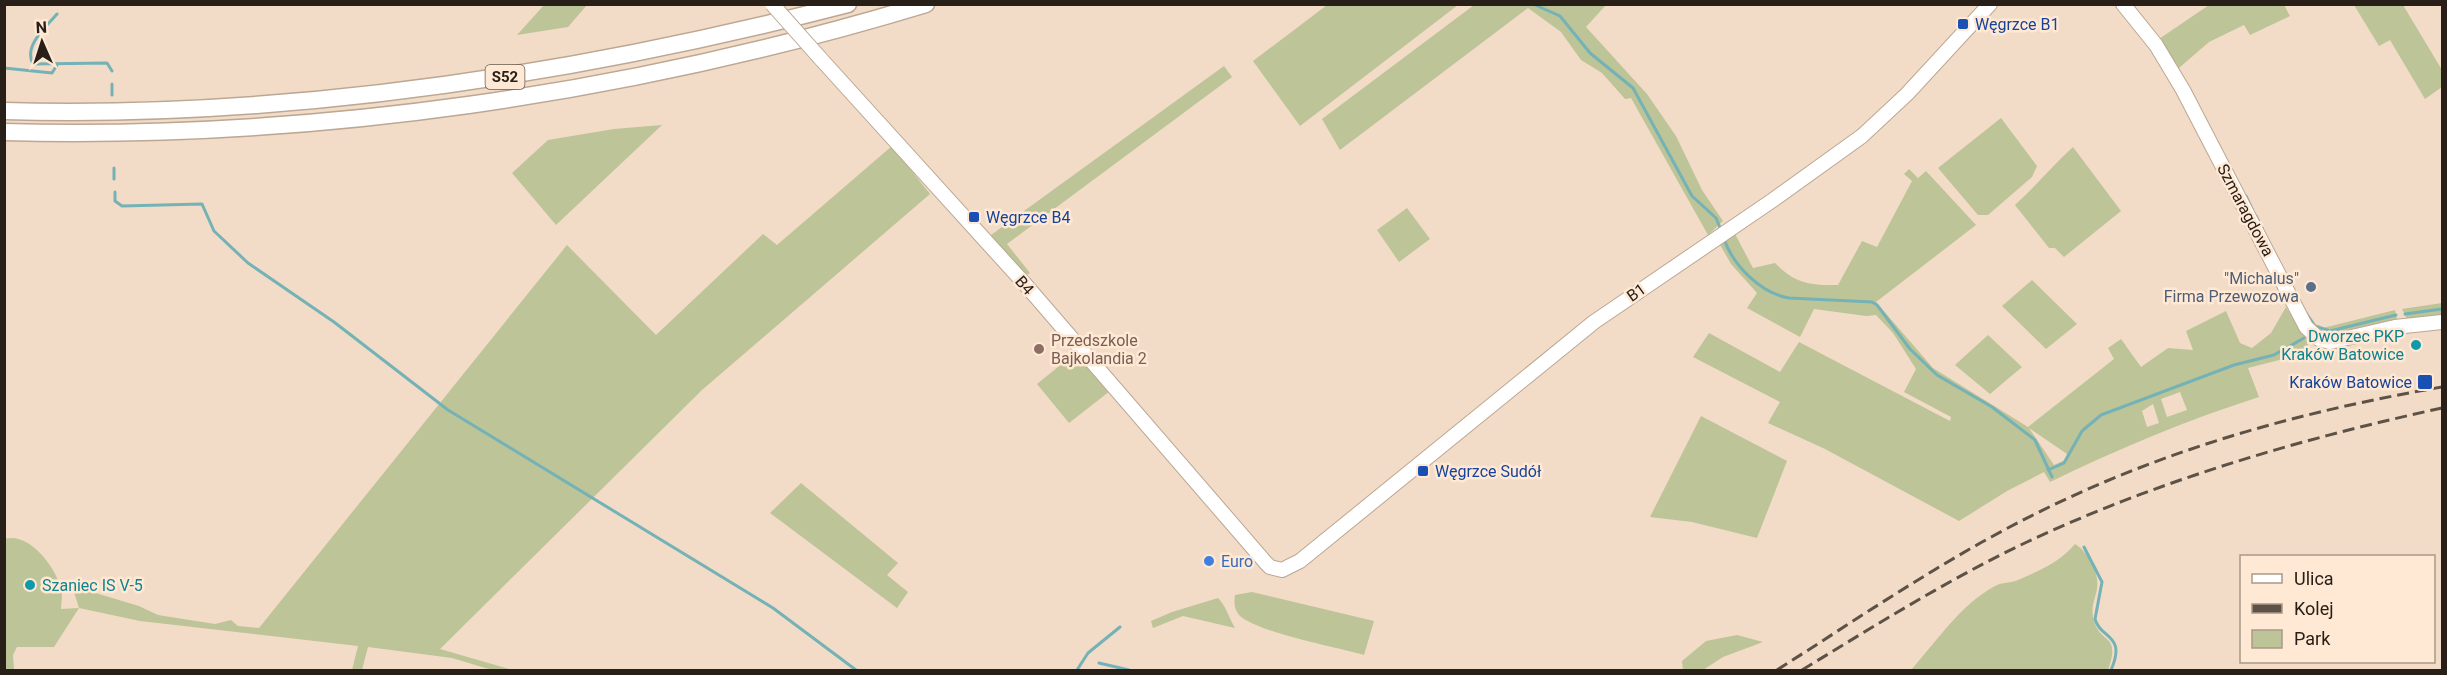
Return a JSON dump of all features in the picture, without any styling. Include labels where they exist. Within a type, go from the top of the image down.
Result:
[{"type":"highway","name":"S52","points":[[6,111],[191,108],[402,91],[626,56],[848,4]]},
{"type":"highway","name":"S52","points":[[4,132],[246,127],[416,111],[574,88],[732,56],[926,4]]},
{"type":"highway","points":[[4,137],[39,133]]},
{"type":"street","name":"B4","points":[[772,4],[964,215],[1266,563],[1275,569]]},
{"type":"street","name":"B1","points":[[1275,569],[1287,569],[1304,558],[1593,322],[1773,200],[1880,121],[1990,4]]},
{"type":"street","name":"Szmaragdowa","points":[[2123,4],[2156,45],[2183,90],[2306,327],[2313,335],[2330,342],[2395,327],[2442,322]]},
{"type":"green space","points":[[545,4],[587,5],[568,27],[517,35]]},
{"type":"green space","points":[[1327,5],[1458,5],[1300,126],[1253,61]]},
{"type":"green space","points":[[1474,5],[1606,5],[1586,27],[1647,94],[1676,136],[1702,190],[1723,221],[1708,235],[1631,98],[1625,99],[1602,73],[1581,60],[1561,32],[1528,8],[1340,150],[1322,119]]},
{"type":"green space","points":[[2209,5],[2284,5],[2290,16],[2250,35],[2244,25],[2209,42],[2179,68],[2159,39]]},
{"type":"green space","points":[[2354,5],[2403,5],[2442,70],[2442,87],[2425,99],[2390,40],[2379,46]]},
{"type":"green space","points":[[1224,66],[1232,77],[1007,244],[1030,273],[1024,277],[991,235]]},
{"type":"green space","points":[[2001,118],[2037,166],[2032,177],[1988,215],[1978,215],[1938,168]]},
{"type":"green space","points":[[662,125],[556,225],[512,173],[548,140],[614,129]]},
{"type":"green space","points":[[892,146],[930,194],[702,390],[440,649],[513,670],[492,670],[452,658],[368,647],[362,670],[352,670],[358,646],[140,621],[79,608],[72,586],[139,606],[158,615],[215,624],[231,620],[238,626],[259,628],[567,245],[656,335],[763,234],[777,245]]},
{"type":"green space","points":[[2073,147],[2121,211],[2064,257],[2055,248],[2049,248],[2015,205]]},
{"type":"green space","points":[[1909,169],[1918,178],[1926,171],[1976,225],[1876,302],[1933,368],[2028,427],[2114,359],[2108,348],[2121,339],[2141,367],[2168,348],[2193,350],[2186,331],[2226,311],[2240,343],[2252,348],[2271,333],[2286,307],[2309,344],[2299,355],[2248,368],[2259,397],[2153,436],[2050,482],[2044,472],[2007,491],[1959,521],[1825,449],[1768,423],[1780,402],[1693,357],[1709,333],[1780,372],[1799,342],[1950,421],[1951,417],[1904,392],[1916,369],[1893,333],[1876,315],[1866,316],[1814,309],[1800,337],[1747,308],[1757,293],[1731,264],[1718,241],[1734,232],[1753,268],[1775,263],[1790,275],[1804,282],[1838,285],[1862,241],[1877,247],[1912,181],[1904,174]],"holes":[[[2180,392],[2187,410],[2167,417],[2161,399]],[[2153,404],[2159,423],[2147,427],[2142,411]],[[2029,428],[2067,454],[2065,460],[2054,465]]]},
{"type":"green space","points":[[1407,208],[1430,239],[1399,262],[1377,230]]},
{"type":"green space","points":[[2032,280],[2077,324],[2046,349],[2002,306]]},
{"type":"green space","points":[[2442,303],[2442,315],[2407,319],[2402,309]]},
{"type":"green space","points":[[2395,310],[2397,319],[2339,332],[2324,332],[2323,328]]},
{"type":"green space","points":[[1988,335],[2022,367],[1990,394],[1955,365]]},
{"type":"green space","points":[[1074,354],[1110,391],[1069,423],[1037,384]]},
{"type":"green space","points":[[1701,416],[1787,461],[1757,538],[1692,522],[1650,517]]},
{"type":"green space","points":[[801,483],[898,563],[887,575],[908,592],[897,608],[770,513]]},
{"type":"green space","points":[[4,539],[23,540],[40,553],[48,562],[58,581],[62,595],[61,609],[79,608],[54,647],[17,647],[13,655],[14,670],[5,670]]},
{"type":"green space","points":[[2075,544],[2086,554],[2095,572],[2097,588],[2093,606],[2094,621],[2101,634],[2111,645],[2108,670],[1911,670],[1960,613],[1982,594],[2056,561]]},
{"type":"green space","points":[[1252,592],[1374,621],[1364,655],[1281,634],[1250,622],[1238,614],[1235,595]]},
{"type":"green space","points":[[1218,598],[1235,628],[1183,616],[1153,628],[1151,621]]},
{"type":"green space","points":[[1737,635],[1763,642],[1723,657],[1703,670],[1683,670],[1682,661],[1706,641]]},
{"type":"waterway","points":[[1533,4],[1560,16],[1590,53],[1633,88],[1692,196],[1716,218],[1721,230]]},
{"type":"waterway","points":[[57,14],[33,44],[31,50],[33,64],[107,63],[112,71]]},
{"type":"waterway","points":[[4,68],[52,73],[57,65]]},
{"type":"waterway","points":[[112,84],[112,95]]},
{"type":"waterway","points":[[114,168],[114,179]]},
{"type":"waterway","points":[[115,192],[115,201],[122,206],[202,204],[214,231],[248,263],[334,322],[448,410],[773,608],[856,670]]},
{"type":"waterway","points":[[2246,196],[2252,209]]},
{"type":"waterway","points":[[2256,216],[2262,228]]},
{"type":"waterway","points":[[1724,239],[1741,268],[1758,284],[1778,295],[1789,298],[1872,302],[1877,305],[1910,349],[1937,375],[1992,407],[2035,440],[2052,477]]},
{"type":"waterway","points":[[2405,314],[2442,309]]},
{"type":"waterway","points":[[2306,313],[2315,326],[2330,331],[2396,315]]},
{"type":"waterway","points":[[2048,470],[2064,463],[2082,431],[2101,415],[2234,365],[2274,355],[2304,338]]},
{"type":"waterway","points":[[2084,547],[2102,582],[2095,619],[2114,643],[2116,650],[2111,670]]},
{"type":"waterway","points":[[1077,670],[1088,653],[1120,627]]},
{"type":"waterway","points":[[1099,663],[1129,670]]},
{"type":"railway","points":[[1777,670],[1970,549],[2003,530],[2085,490],[2184,451],[2235,435],[2338,408],[2442,387]]},
{"type":"railway","points":[[1802,670],[1969,571],[2027,542],[2128,499],[2231,463],[2336,433],[2442,408]]},
{"type":"place","name":"Węgrzce B1","points":[[1963,24]]},
{"type":"place","name":"Węgrzce B4","points":[[974,217]]},
{"type":"place","name":"\"Michalus\" Firma Przewozowa","points":[[2311,287]]},
{"type":"place","name":"Dworzec PKP Kraków Batowice","points":[[2416,345]]},
{"type":"place","name":"Przedszkole Bajkolandia 2","points":[[1039,349]]},
{"type":"place","name":"Kraków Batowice","points":[[2425,382]]},
{"type":"place","name":"Węgrzce Sudół","points":[[1423,471]]},
{"type":"place","name":"Euro","points":[[1209,561]]},
{"type":"place","name":"Szaniec IS V-5","points":[[30,585]]}]
